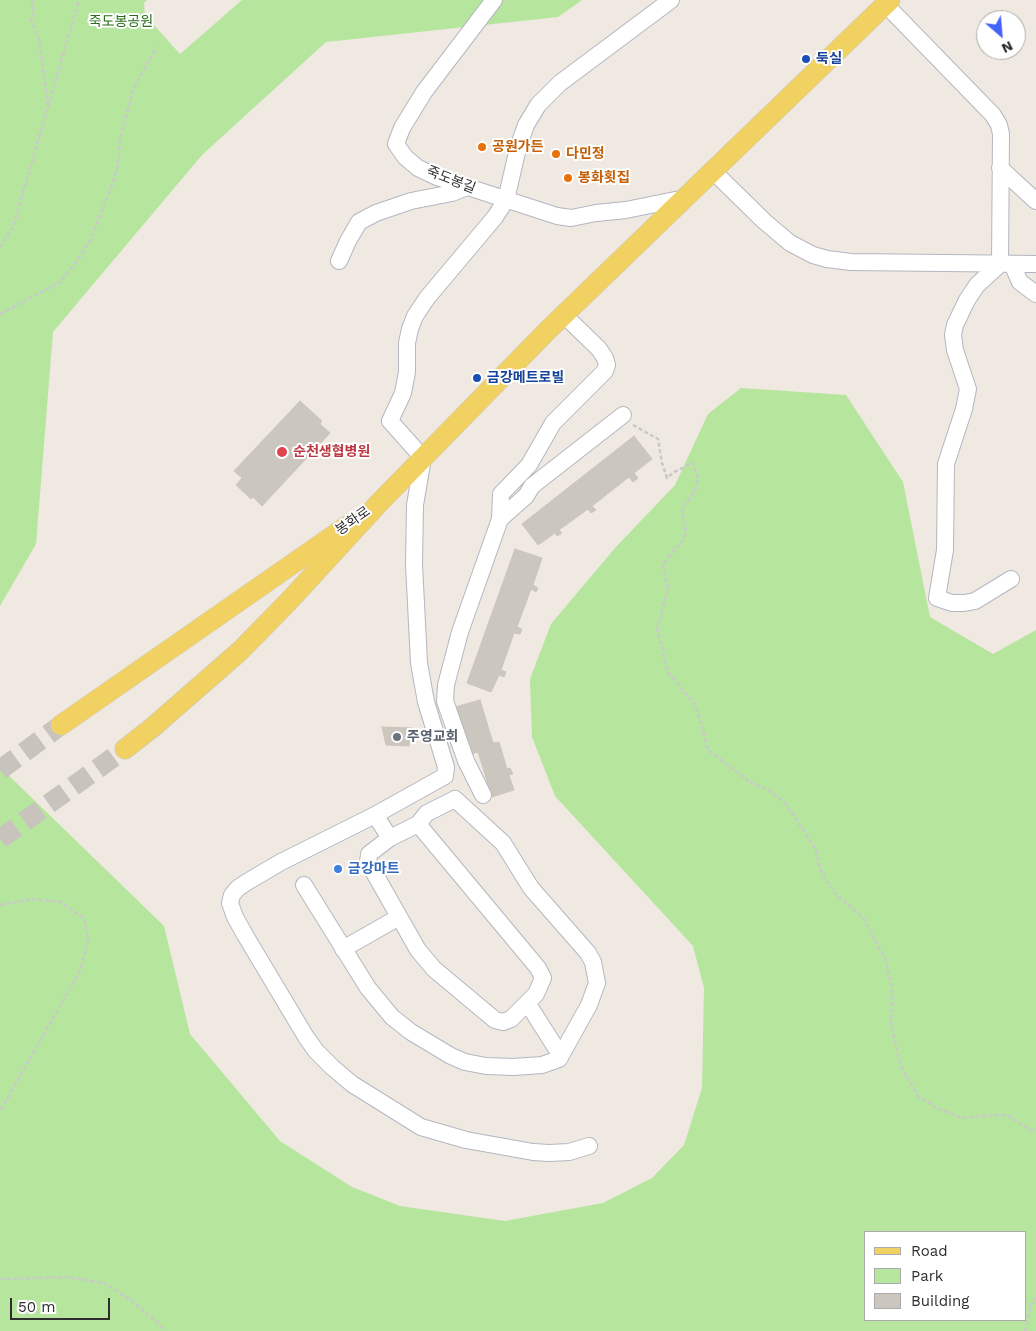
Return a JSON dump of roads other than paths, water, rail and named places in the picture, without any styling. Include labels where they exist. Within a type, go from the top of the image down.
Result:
[{"type":"main road","points":[[379,503],[564,315],[888,2]]},
{"type":"main road","name":"봉화로","points":[[61,725],[379,503]]},
{"type":"main road","name":"봉화로","points":[[125,749],[240,651],[379,503]]},
{"type":"street","name":"죽도봉길","points":[[494,0],[424,92],[402,128],[396,144],[405,157],[418,168],[438,177],[557,216],[571,218],[626,210],[685,198]]},
{"type":"street","points":[[590,1146],[569,1152],[533,1152],[466,1140],[421,1127],[352,1084],[326,1062],[306,1037],[235,917],[230,903],[232,895],[238,888],[281,862],[375,815],[445,776],[446,767],[426,702],[419,663],[414,564],[414,514],[423,458],[390,421],[403,393],[407,372],[407,343],[411,323],[427,298],[495,218],[506,200],[518,148],[526,125],[538,104],[560,83],[671,0]]},
{"type":"street","points":[[888,2],[993,115],[1000,125],[1000,168],[1006,264],[1020,282],[1036,294]]},
{"type":"street","points":[[1000,168],[1036,201]]},
{"type":"street","points":[[713,171],[764,221],[790,243],[813,255],[851,262],[1036,264]]},
{"type":"street","points":[[339,261],[359,222],[376,213],[411,201],[452,193],[467,187]]},
{"type":"street","points":[[1006,264],[977,285],[966,300],[953,335],[955,350],[968,389],[964,409],[946,464],[944,550],[937,598],[952,603],[976,601],[1011,578]]},
{"type":"street","points":[[483,795],[466,761],[445,701],[446,685],[460,632],[500,519],[501,494],[529,465],[553,423],[605,371],[607,365],[600,349],[564,315]]},
{"type":"street","points":[[500,519],[526,496],[532,486],[621,415]]},
{"type":"street","points":[[304,885],[368,988],[392,1017],[419,1038],[465,1062],[486,1066],[513,1068],[542,1065],[559,1059],[589,1005],[597,983],[593,962],[588,953],[532,888],[503,842],[455,800],[427,813],[418,824],[390,838],[369,854],[368,862],[418,950],[434,969],[495,1020],[503,1022],[511,1019],[536,994],[543,978],[538,968],[418,824]]},
{"type":"street","points":[[375,815],[390,838]]},
{"type":"street","points":[[343,949],[399,917]]},
{"type":"street","points":[[528,1004],[561,1056]]},
{"type":"tunnel","points":[[0,770],[61,725]]},
{"type":"tunnel","points":[[0,839],[125,749]]},
{"type":"place","name":"둑실","points":[[806,59]]},
{"type":"place","name":"공원가든","points":[[482,147]]},
{"type":"place","name":"다민정","points":[[556,154]]},
{"type":"place","name":"봉화횟집","points":[[568,178]]},
{"type":"place","name":"금강메트로빌","points":[[477,378]]},
{"type":"place","name":"순천생협병원","points":[[282,452]]},
{"type":"place","name":"주영교회","points":[[397,737]]},
{"type":"place","name":"금강마트","points":[[338,869]]},
{"type":"park label","name":"죽도봉공원","points":[[121,22]]}]
